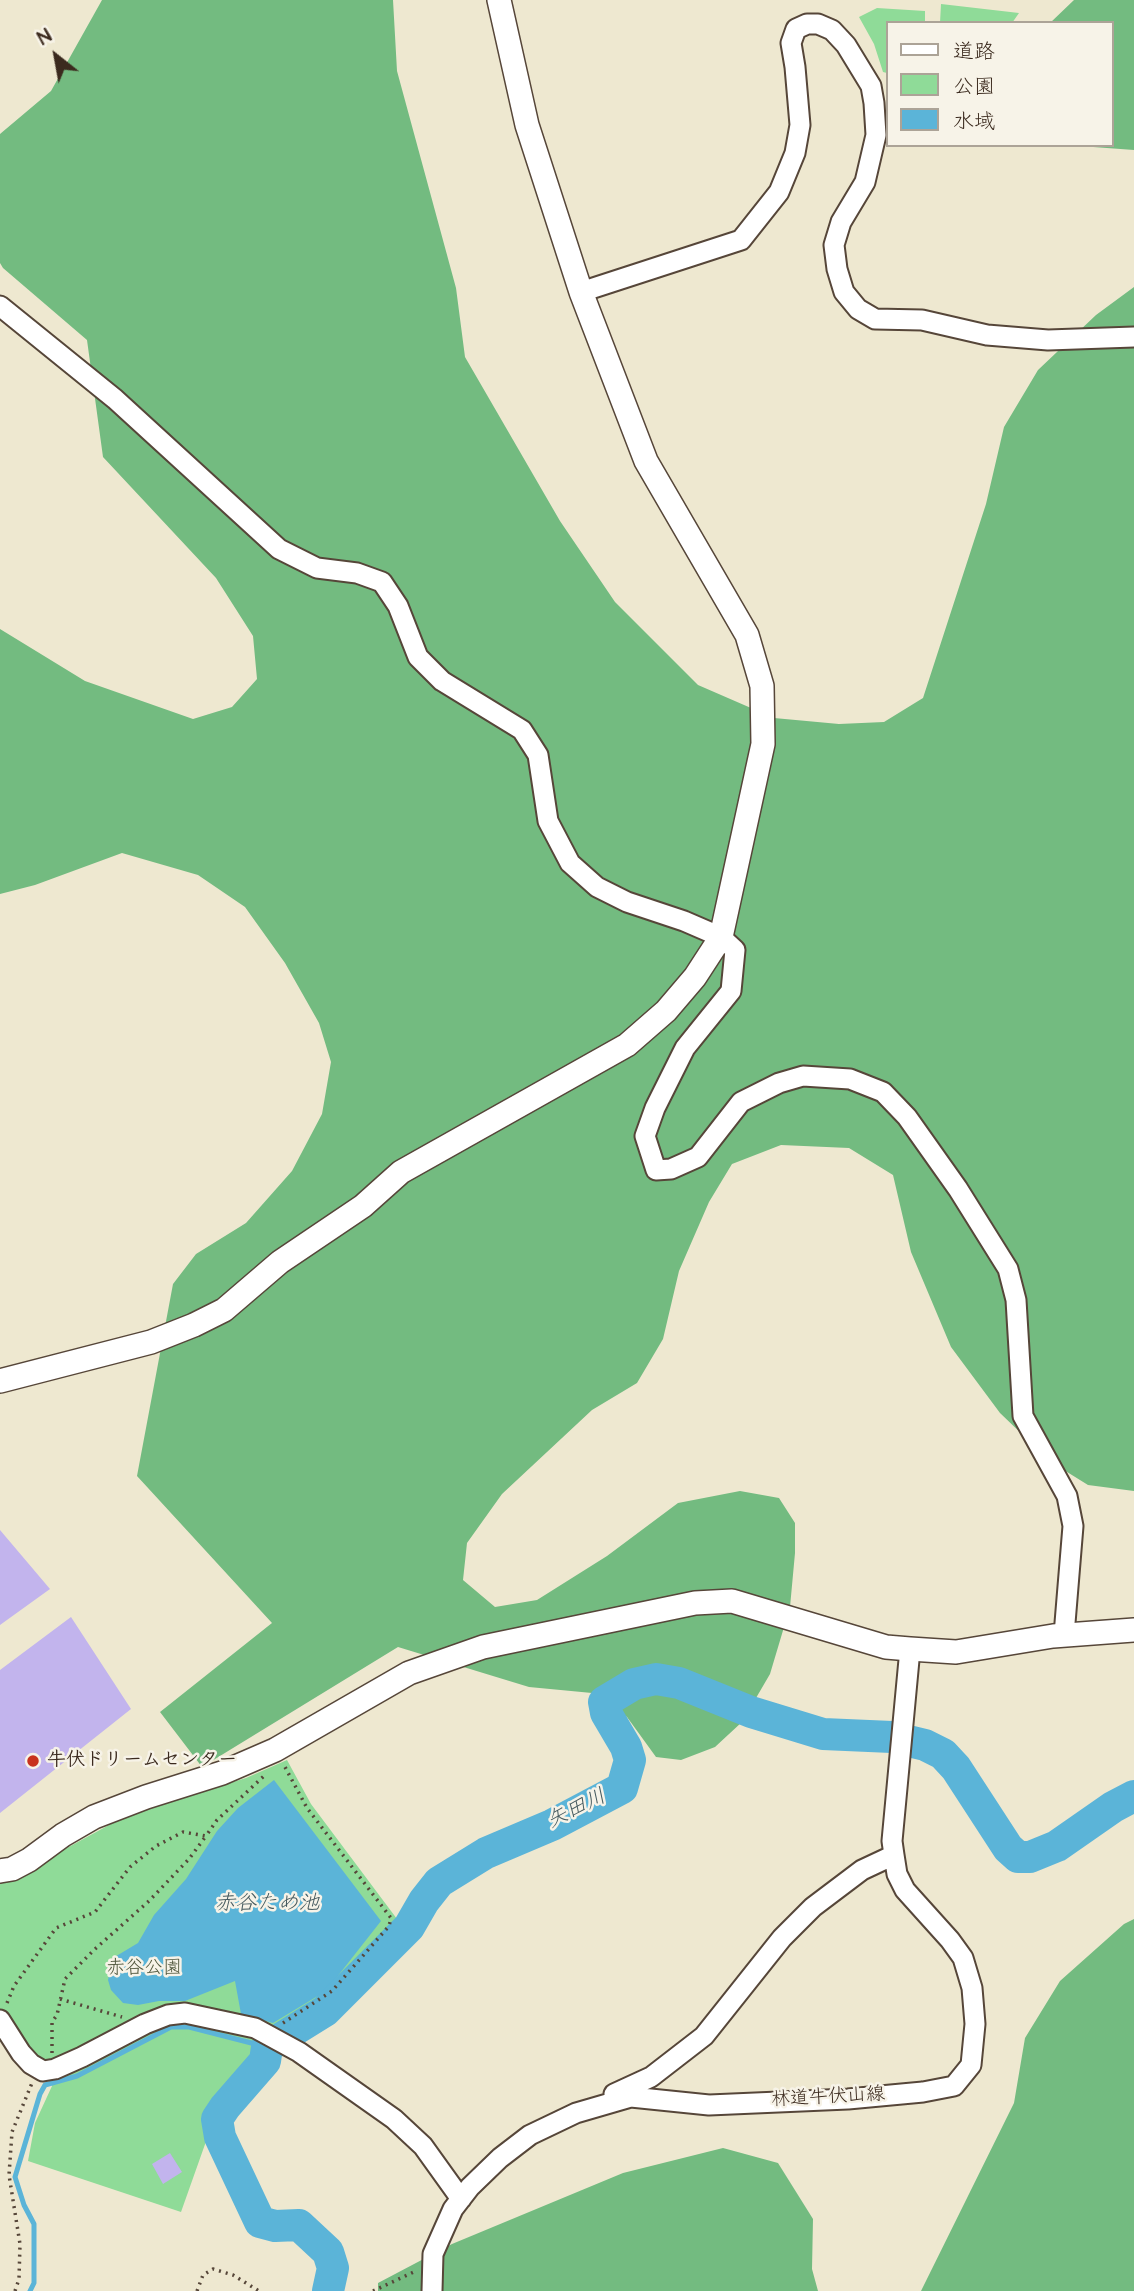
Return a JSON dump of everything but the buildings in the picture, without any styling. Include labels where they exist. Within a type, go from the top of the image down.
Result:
[{"type":"street","points":[[0,1381],[151,1342],[224,1310],[280,1262],[363,1206],[401,1172],[627,1045],[666,1011],[695,977],[721,937],[762,744],[762,686],[747,635],[646,461],[581,292],[527,125],[499,0]]},
{"type":"street","points":[[581,292],[741,240],[779,191],[795,153],[800,125],[791,43],[796,29],[807,24],[818,24],[832,30],[846,45],[871,86],[874,103],[876,135],[865,182],[841,222],[834,245],[844,292],[858,309],[875,318],[922,320],[987,335],[1048,340],[1134,337]]},
{"type":"street","points":[[0,306],[115,398],[279,549],[317,568],[357,573],[382,582],[398,606],[418,657],[442,681],[522,730],[538,755],[548,821],[570,863],[597,887],[627,902],[721,937],[735,950],[731,991],[685,1048],[655,1108],[645,1136],[656,1170],[671,1169],[698,1157],[741,1102],[779,1083],[803,1076],[850,1079],[883,1092],[907,1116],[958,1189],[1008,1269],[1016,1300],[1023,1416],[1067,1496],[1073,1526],[1064,1635]]},
{"type":"street","points":[[0,1871],[29,1860],[94,1817],[222,1773],[275,1750],[409,1673],[483,1647],[695,1603],[732,1601],[886,1647],[956,1652],[1064,1635],[1134,1630]]},
{"type":"street","name":"林道牛伏山線","points":[[432,2291],[431,2264],[440,2234],[461,2199],[500,2158],[530,2135],[576,2113],[631,2097],[709,2105],[848,2099],[923,2092],[954,2086],[971,2065],[975,2024],[972,1988],[963,1958],[905,1890],[897,1874],[894,1855],[892,1841],[910,1648]]},
{"type":"street","points":[[605,2104],[610,2096],[650,2077],[705,2036],[782,1938],[813,1906],[862,1870],[894,1855]]},
{"type":"street","points":[[0,2020],[21,2053],[45,2069],[82,2057],[168,2015],[185,2013],[255,2028],[299,2052],[394,2119],[423,2146],[461,2199]]},
{"type":"path","points":[[267,2033],[332,1991],[389,1926],[391,1918],[307,1808],[275,1750]]},
{"type":"path","points":[[15,2291],[19,2279],[20,2244],[9,2175],[12,2132],[45,2069],[52,2022],[57,2015],[65,1979],[149,1901],[189,1859],[233,1803],[260,1783]]},
{"type":"path","points":[[0,2010],[56,1928],[95,1913],[130,1867],[156,1846],[183,1832],[206,1836]]},
{"type":"path","points":[[60,1999],[145,2024]]},
{"type":"path","points":[[373,2291],[431,2264]]},
{"type":"path","points":[[197,2291],[203,2275],[213,2269],[233,2275],[259,2291]]},
{"type":"green space","points":[[102,0],[393,0],[397,71],[456,288],[465,357],[560,521],[615,602],[698,685],[774,718],[839,724],[884,722],[923,698],[986,504],[1004,427],[1038,370],[1096,315],[1134,287],[1134,1491],[1088,1485],[1051,1462],[1000,1413],[951,1347],[911,1252],[893,1175],[849,1148],[781,1145],[732,1164],[709,1202],[679,1271],[663,1339],[637,1383],[592,1410],[502,1494],[467,1543],[463,1580],[495,1607],[537,1600],[607,1556],[678,1503],[740,1491],[779,1498],[795,1523],[795,1553],[790,1607],[770,1674],[742,1722],[715,1747],[681,1760],[656,1757],[627,1717],[592,1693],[529,1687],[398,1647],[202,1767],[160,1712],[272,1623],[137,1476],[173,1284],[196,1254],[246,1223],[292,1171],[322,1114],[331,1062],[319,1023],[285,963],[245,907],[198,875],[122,853],[35,885],[0,894],[0,629],[85,681],[193,719],[232,707],[257,679],[253,636],[216,578],[103,457],[87,340],[0,263],[0,134],[51,91]]},
{"type":"green space","points":[[1074,0],[1134,0],[1134,150],[1093,147],[1113,147],[1113,21],[1052,21]]},
{"type":"green space","points":[[941,4],[1019,13],[1013,21],[940,21]]},
{"type":"green space","points":[[877,8],[925,11],[925,21],[886,21],[886,73],[883,72],[874,44],[859,17]]},
{"type":"green space","name":"赤谷公園","points":[[287,1760],[311,1804],[400,1923],[341,1990],[279,2030],[238,2084],[220,2102],[181,2212],[28,2161],[35,2123],[52,2086],[50,2076],[0,2018],[0,1883],[11,1881],[131,1813],[246,1778]]},
{"type":"green space","points":[[1134,1919],[1134,2291],[921,2291],[1014,2103],[1025,2038],[1060,1981],[1124,1924]]},
{"type":"green space","points":[[723,2148],[778,2163],[813,2219],[812,2269],[818,2291],[378,2291],[378,2283],[452,2244],[623,2173]]},
{"type":"water","name":"赤谷ため池","points":[[274,1780],[381,1921],[326,1991],[273,2023],[241,2014],[235,1981],[185,2001],[159,2001],[138,2005],[123,2003],[111,1990],[108,1980],[113,1958],[138,1943],[154,1915],[186,1879],[217,1831],[238,1808]]},
{"type":"waterway","name":"矢田川","points":[[328,2291],[333,2268],[328,2252],[299,2225],[275,2226],[260,2222],[220,2137],[217,2119],[265,2061],[267,2047],[325,2011],[409,1927],[439,1882],[486,1853],[552,1825],[622,1788],[630,1760],[626,1747],[606,1713],[604,1702],[634,1684],[656,1679],[679,1683],[751,1712],[823,1734],[892,1737],[925,1745],[943,1754],[956,1768],[1008,1848],[1018,1857],[1030,1857],[1057,1846],[1113,1807],[1134,1796]]},
{"type":"waterway","points":[[30,2291],[34,2283],[34,2224],[24,2205],[15,2177],[45,2085],[77,2076],[171,2027],[189,2027],[267,2047]]},
{"type":"place","name":"牛伏ドリームセンター","points":[[33,1761]]}]
